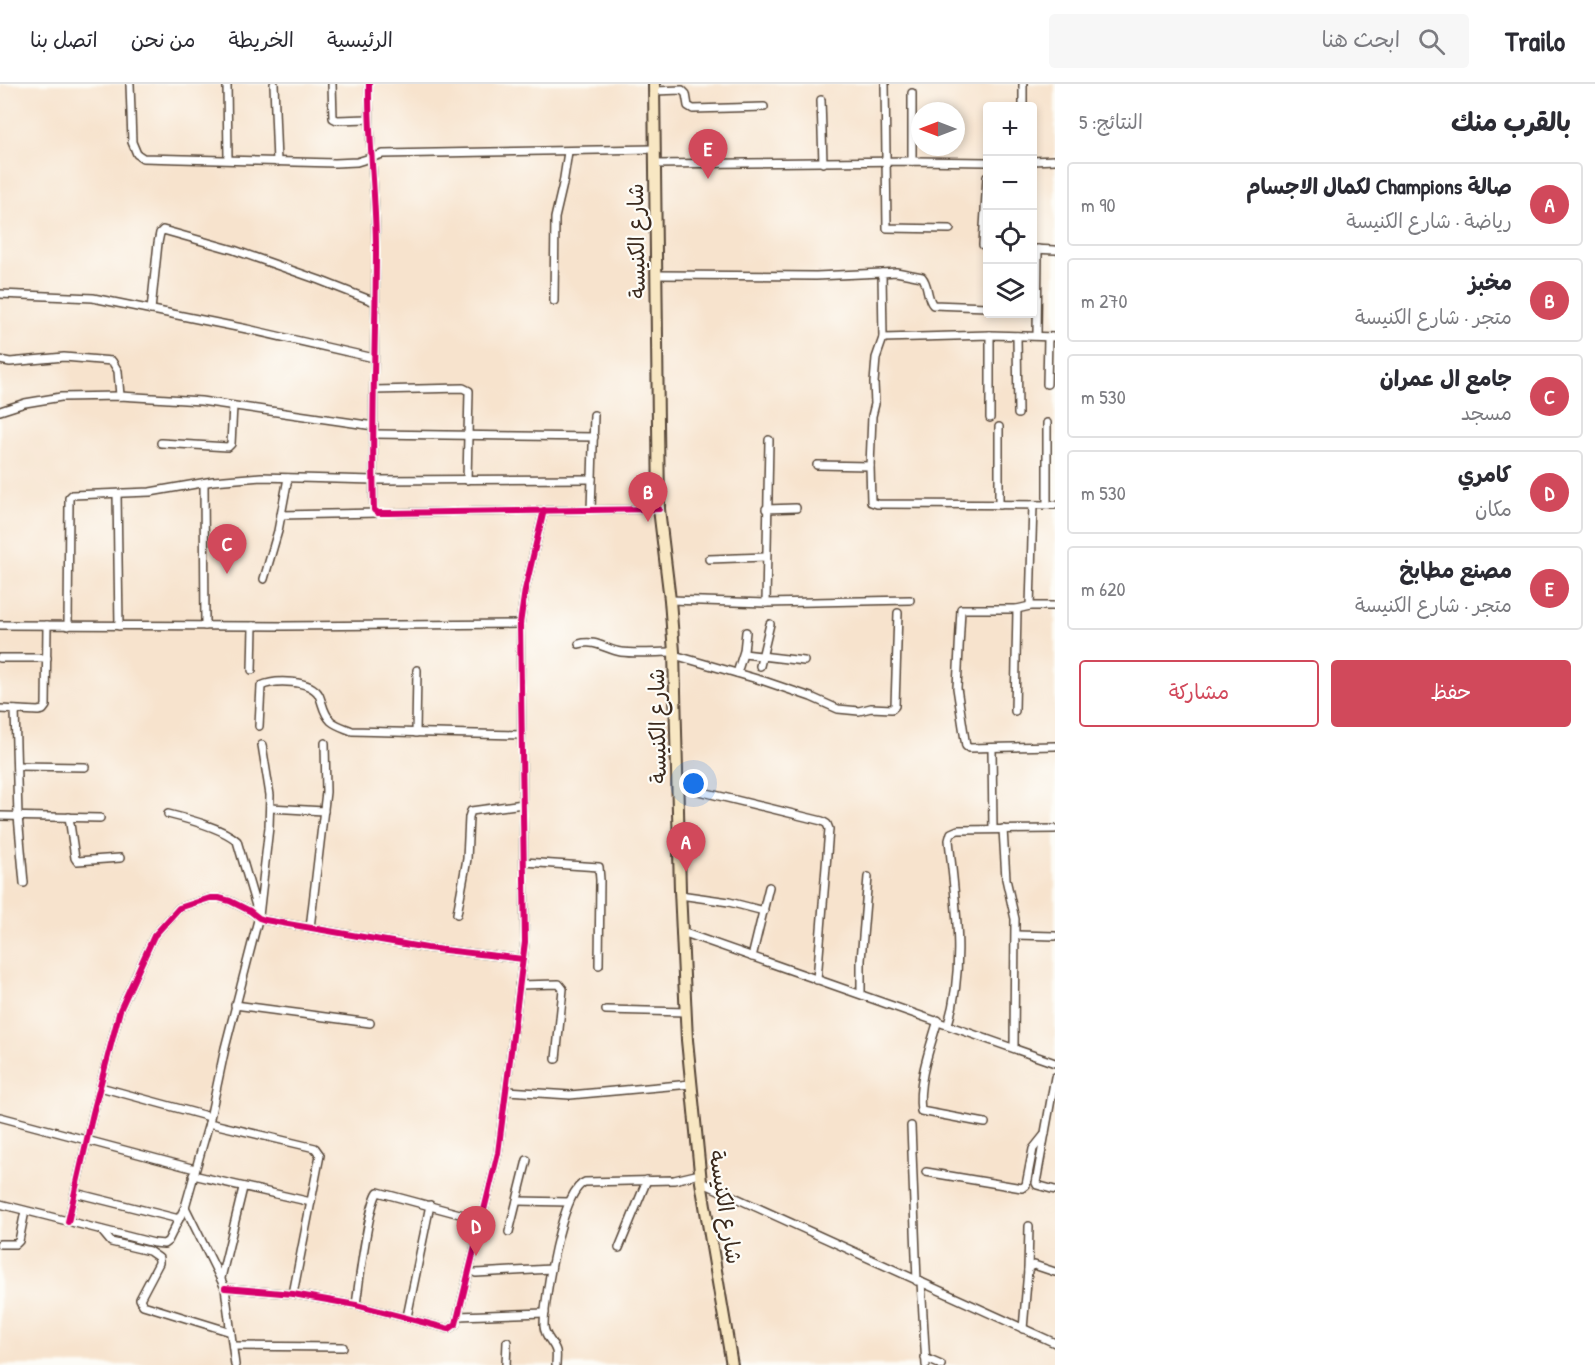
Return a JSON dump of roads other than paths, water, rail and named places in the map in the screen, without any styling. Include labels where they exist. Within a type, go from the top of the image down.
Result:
[{"type":"main road","name":"شارع الكنيسة","points":[[654,87],[659,509],[674,653],[680,895],[686,1012],[700,1178],[732,1365]]},
{"type":"street","points":[[130,84],[132,142],[137,154],[143,158],[334,163],[357,162],[370,156],[383,154],[654,149]]},
{"type":"street","points":[[227,84],[228,159]]},
{"type":"street","points":[[274,84],[277,162]]},
{"type":"street","points":[[332,84],[333,118],[338,120],[368,119]]},
{"type":"street","points":[[369,84],[368,119],[374,185],[374,510],[378,513]]},
{"type":"street","points":[[885,84],[887,228],[950,229]]},
{"type":"street","points":[[1023,84],[1023,102]]},
{"type":"street","points":[[654,87],[682,90],[686,94],[688,106],[693,109],[764,107]]},
{"type":"street","points":[[912,93],[912,161]]},
{"type":"street","points":[[821,100],[824,163]]},
{"type":"street","points":[[554,301],[555,218],[568,152]]},
{"type":"street","points":[[1037,161],[1055,160]]},
{"type":"street","points":[[655,164],[983,162]]},
{"type":"street","points":[[151,310],[160,233],[167,230],[308,276],[375,302]]},
{"type":"street","points":[[1037,249],[1055,250]]},
{"type":"street","points":[[657,275],[816,276],[896,272],[922,277],[926,282],[929,301],[933,305],[983,307]]},
{"type":"street","points":[[882,273],[883,338],[876,358],[870,466],[872,501],[877,504],[1051,505],[1047,423]]},
{"type":"street","points":[[0,294],[93,298],[374,358]]},
{"type":"street","points":[[1036,318],[1037,335]]},
{"type":"street","points":[[883,338],[990,335],[1051,337],[1047,384]]},
{"type":"street","points":[[990,335],[990,418]]},
{"type":"street","points":[[1017,336],[1018,414]]},
{"type":"street","points":[[0,360],[10,362],[64,357],[112,361],[118,371],[120,396]]},
{"type":"street","points":[[374,390],[467,389],[470,394],[467,480]]},
{"type":"street","points":[[0,411],[61,397],[120,396],[201,401],[374,426]]},
{"type":"street","points":[[161,443],[228,447],[231,444],[233,406]]},
{"type":"street","points":[[591,510],[594,416]]},
{"type":"street","points":[[999,427],[999,505]]},
{"type":"street","points":[[374,435],[594,437]]},
{"type":"street","points":[[766,603],[769,440]]},
{"type":"street","points":[[817,465],[870,466]]},
{"type":"street","points":[[68,626],[69,498],[72,495],[150,492],[261,477],[374,480],[592,479]]},
{"type":"street","points":[[264,579],[288,478]]},
{"type":"street","points":[[204,483],[205,626]]},
{"type":"street","points":[[117,494],[119,626]]},
{"type":"street","points":[[1030,606],[1034,505]]},
{"type":"street","points":[[766,508],[796,508]]},
{"type":"street","points":[[281,515],[659,509]]},
{"type":"street","points":[[225,1288],[293,1294],[356,1305],[449,1329],[454,1326],[498,1153],[525,942],[520,624],[525,590],[544,510]]},
{"type":"street","points":[[709,559],[766,557]]},
{"type":"street","points":[[670,600],[766,603],[910,600]]},
{"type":"street","points":[[1055,606],[961,609],[957,688],[964,740],[969,748],[1055,746]]},
{"type":"street","points":[[1015,711],[1017,609]]},
{"type":"street","points":[[579,644],[598,643],[619,652],[674,653],[811,697],[838,709],[892,710],[895,706],[898,613]]},
{"type":"street","points":[[0,625],[520,624]]},
{"type":"street","points":[[760,666],[770,624]]},
{"type":"street","points":[[0,709],[43,710],[46,706],[47,626]]},
{"type":"street","points":[[252,670],[253,626]]},
{"type":"street","points":[[737,673],[744,654],[746,632]]},
{"type":"street","points":[[744,654],[804,661]]},
{"type":"street","points":[[0,658],[47,658]]},
{"type":"street","points":[[416,733],[417,670]]},
{"type":"street","points":[[259,726],[261,686],[272,682],[295,682],[312,688],[318,694],[325,714],[331,721],[352,731],[522,735]]},
{"type":"street","points":[[15,710],[18,816],[24,883]]},
{"type":"street","points":[[310,928],[326,792],[325,743]]},
{"type":"street","points":[[0,1204],[154,1243],[164,1244],[168,1240],[185,1207],[210,1120],[235,1005],[259,917],[270,808],[262,745]]},
{"type":"street","points":[[992,748],[993,829]]},
{"type":"street","points":[[17,766],[85,767]]},
{"type":"street","points":[[678,786],[827,824],[818,980]]},
{"type":"street","points":[[457,914],[467,859],[471,811],[523,804]]},
{"type":"street","points":[[270,808],[324,811]]},
{"type":"street","points":[[168,814],[216,830],[232,837],[237,842],[259,917]]},
{"type":"street","points":[[0,816],[100,818]]},
{"type":"street","points":[[69,817],[77,861],[120,858]]},
{"type":"street","points":[[1003,829],[1006,879],[1014,912],[1016,935],[1014,1047]]},
{"type":"street","points":[[948,1024],[955,1000],[958,964],[949,840],[951,833],[958,830],[1055,829]]},
{"type":"street","points":[[524,862],[599,867],[598,965]]},
{"type":"street","points":[[861,994],[861,960],[868,877]]},
{"type":"street","points":[[752,957],[769,887]]},
{"type":"street","points":[[680,895],[729,902],[764,911]]},
{"type":"street","points":[[68,1222],[120,1010],[154,936],[184,905],[219,898],[230,901],[259,917],[310,928],[427,948],[523,959]]},
{"type":"street","points":[[682,932],[938,1020],[1055,1063]]},
{"type":"street","points":[[1016,935],[1055,936]]},
{"type":"street","points":[[519,985],[559,984],[563,989],[556,1059]]},
{"type":"street","points":[[235,1005],[370,1023]]},
{"type":"street","points":[[606,1010],[686,1012]]},
{"type":"street","points":[[938,1020],[925,1070],[920,1097],[921,1111],[985,1123]]},
{"type":"street","points":[[1055,1077],[1052,1106],[1036,1183],[1055,1190]]},
{"type":"street","points":[[507,1091],[570,1095],[691,1084]]},
{"type":"street","points":[[100,1087],[315,1148],[320,1155],[293,1294]]},
{"type":"street","points":[[0,1118],[87,1140],[243,1188],[311,1202]]},
{"type":"street","points":[[911,1126],[919,1281],[926,1362],[941,1365]]},
{"type":"street","points":[[926,1172],[1022,1188],[1026,1185],[1033,1149],[1045,1134]]},
{"type":"street","points":[[509,1232],[527,1160]]},
{"type":"street","points":[[556,1365],[556,1351],[545,1332],[545,1313],[551,1269],[569,1202],[582,1182],[700,1178],[1055,1343]]},
{"type":"street","points":[[619,1248],[647,1180]]},
{"type":"street","points":[[221,1279],[243,1188]]},
{"type":"street","points":[[356,1305],[371,1215],[378,1192],[482,1220]]},
{"type":"street","points":[[75,1193],[179,1219]]},
{"type":"street","points":[[517,1202],[569,1202]]},
{"type":"street","points":[[407,1317],[430,1205]]},
{"type":"street","points":[[185,1207],[225,1288],[235,1365]]},
{"type":"street","points":[[0,1244],[16,1245],[19,1242],[25,1211]]},
{"type":"street","points":[[1023,1329],[1029,1226]]},
{"type":"street","points":[[101,1230],[111,1242],[149,1251],[159,1258],[159,1263],[140,1299],[143,1305],[231,1332]]},
{"type":"street","points":[[1028,1270],[1034,1265],[1055,1272]]},
{"type":"street","points":[[476,1273],[551,1269]]},
{"type":"street","points":[[458,1316],[545,1313]]},
{"type":"street","points":[[506,1365],[507,1342]]},
{"type":"street","points":[[233,1346],[343,1347]]},
{"type":"place","name":"مصنع مطابخ","points":[[708,179]]},
{"type":"place","name":"مخبز","points":[[648,522]]},
{"type":"place","name":"جامع ال عمران","points":[[227,574]]},
{"type":"place","name":"صالة Champions لكمال الاجسام","points":[[686,872]]},
{"type":"place","name":"كامري","points":[[476,1256]]}]
